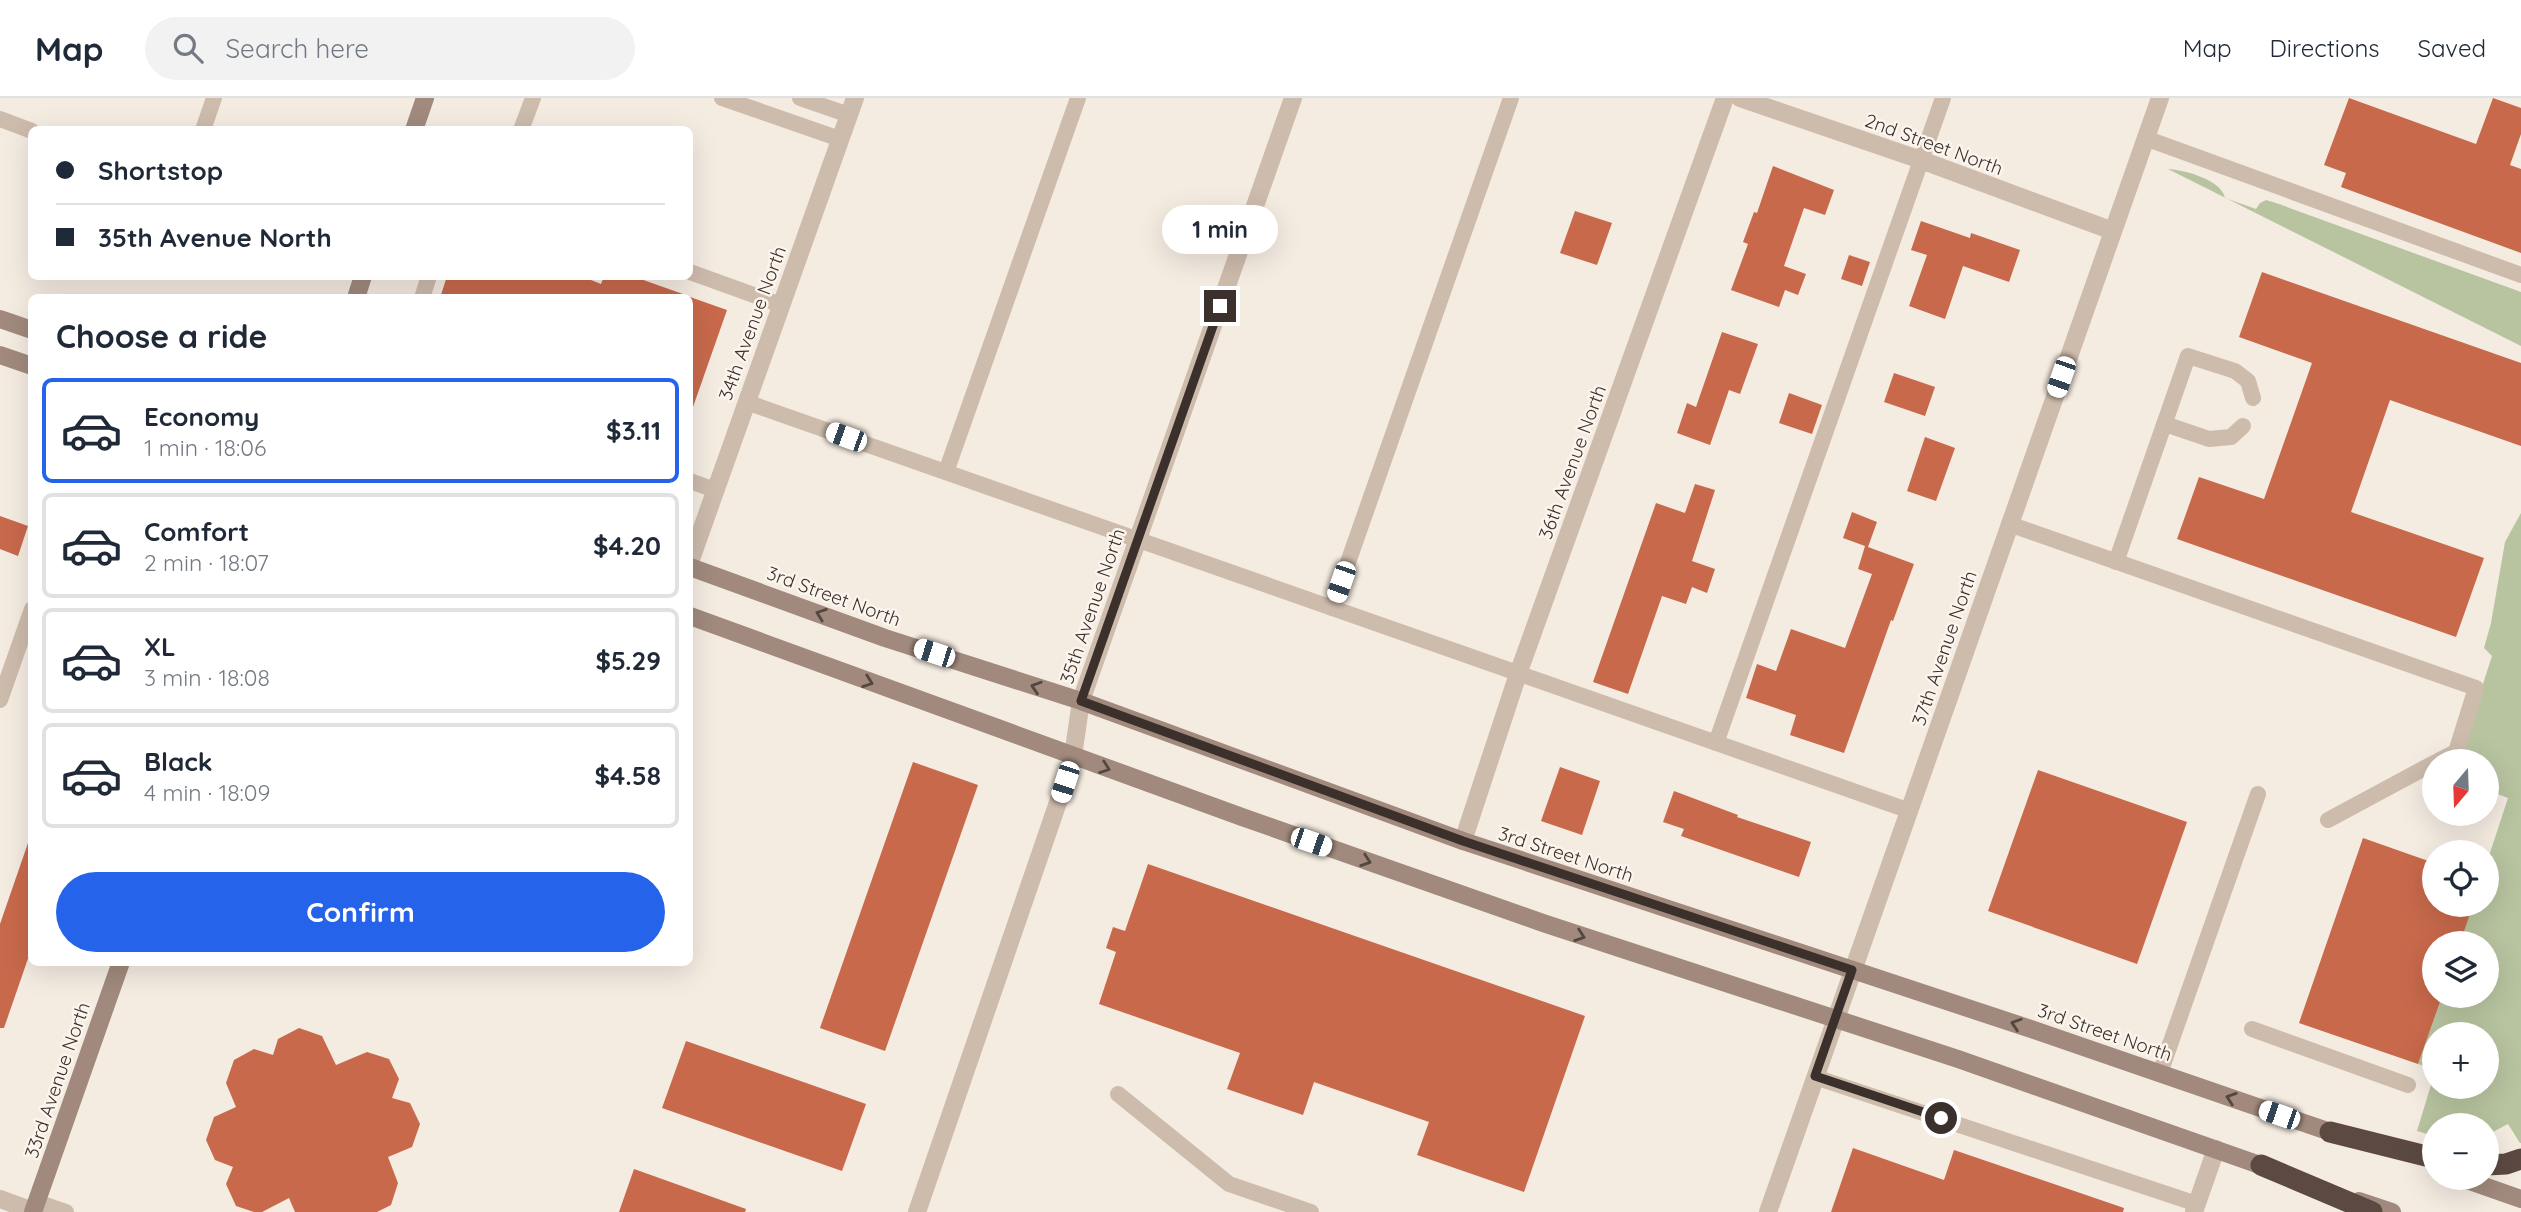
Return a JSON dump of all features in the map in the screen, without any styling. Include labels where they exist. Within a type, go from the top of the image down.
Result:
[{"type":"highway","points":[[2330,1132],[2422,1155]]},
{"type":"highway","points":[[2499,1164],[2521,1159]]},
{"type":"highway","points":[[2261,1165],[2372,1212]]},
{"type":"main road","points":[[415,126],[425,98]]},
{"type":"main road","points":[[0,319],[28,329]]},
{"type":"main road","points":[[0,355],[28,365]]},
{"type":"main road","name":"3rd Street North","points":[[693,565],[885,638],[1081,701],[1463,841],[2160,1073],[2422,1164]]},
{"type":"main road","points":[[693,617],[1555,928],[1958,1059],[2392,1212]]},
{"type":"main road","name":"33rd Avenue North","points":[[35,1208],[120,966]]},
{"type":"main road","points":[[2495,1190],[2521,1199]]},
{"type":"street","name":"34th Avenue North","points":[[693,555],[855,98]]},
{"type":"street","name":"35th Avenue North","points":[[917,1212],[1073,756],[1081,701],[1293,98]]},
{"type":"street","name":"36th Avenue North","points":[[1463,841],[1518,674],[1725,98]]},
{"type":"street","name":"2nd Street North","points":[[1740,98],[1921,160],[2113,231]]},
{"type":"street","name":"37th Avenue North","points":[[1768,1212],[2160,98]]},
{"type":"street","points":[[2196,1208],[2216,1149]]},
{"type":"street","points":[[0,1199],[35,1208]]},
{"type":"lane","points":[[204,126],[214,98]]},
{"type":"lane","points":[[522,126],[533,98]]},
{"type":"lane","points":[[722,98],[841,139]]},
{"type":"lane","points":[[800,98],[849,116]]},
{"type":"lane","points":[[946,472],[1078,98]]},
{"type":"lane","points":[[1332,608],[1511,98]]},
{"type":"lane","points":[[1716,743],[1943,98]]},
{"type":"lane","points":[[0,120],[28,130]]},
{"type":"lane","points":[[2145,138],[2521,275]]},
{"type":"lane","points":[[693,273],[781,305]]},
{"type":"lane","points":[[2116,562],[2188,356],[2235,371],[2248,381],[2253,398]]},
{"type":"lane","points":[[746,402],[1910,811]]},
{"type":"lane","points":[[2165,424],[2209,439],[2231,437],[2243,426]]},
{"type":"lane","points":[[693,482],[715,490]]},
{"type":"lane","points":[[2009,524],[2476,688],[2457,749]]},
{"type":"lane","points":[[0,700],[28,620]]},
{"type":"lane","points":[[2329,820],[2422,770]]},
{"type":"lane","points":[[2160,1073],[2258,794]]},
{"type":"lane","points":[[2252,1029],[2408,1085]]},
{"type":"lane","points":[[1815,1076],[2196,1208]]},
{"type":"lane","points":[[1118,1094],[1229,1184],[1311,1212]]},
{"type":"lane","points":[[35,1208],[66,1212]]},
{"type":"green space","points":[[2168,169],[2184,171],[2210,181],[2225,197]]},
{"type":"green space","points":[[2228,199],[2256,209],[2266,200],[2276,203],[2521,292],[2521,346]]},
{"type":"green space","points":[[2521,513],[2521,1143],[2508,1124],[2499,1129],[2499,1113],[2422,1113],[2427,1099],[2499,1099],[2499,1022],[2432,1022],[2437,1008],[2499,1008],[2499,931],[2463,931],[2468,917],[2499,917],[2499,840],[2494,840],[2508,798],[2499,795],[2499,749],[2462,749],[2492,656],[2484,648],[2505,542]]},
{"type":"green space","points":[[2422,1115],[2422,1132],[2417,1131]]},
{"type":"building","points":[[2349,98],[2476,144],[2493,98],[2521,108],[2521,134],[2510,165],[2521,169],[2521,253],[2341,187],[2346,173],[2324,165]]},
{"type":"building","points":[[1773,166],[1834,190],[1825,215],[1804,208],[1784,266],[1806,274],[1798,295],[1785,290],[1779,307],[1731,290],[1748,244],[1743,242],[1754,212],[1757,213]]},
{"type":"building","points":[[1575,211],[1612,223],[1597,265],[1560,253]]},
{"type":"building","points":[[1921,221],[1970,238],[1971,233],[2020,250],[2009,282],[1963,266],[1945,319],[1909,306],[1927,255],[1911,250]]},
{"type":"building","points":[[1849,255],[1870,262],[1862,286],[1841,279]]},
{"type":"building","points":[[2262,272],[2521,363],[2521,446],[2390,400],[2351,512],[2484,558],[2456,637],[2177,539],[2199,477],[2264,499],[2312,363],[2239,337]]},
{"type":"building","points":[[446,280],[591,280],[601,284],[602,280],[643,280],[683,294],[441,294]]},
{"type":"building","points":[[693,298],[727,310],[693,407]]},
{"type":"building","points":[[1722,332],[1758,344],[1740,394],[1729,390],[1710,445],[1677,433],[1687,403],[1696,407]]},
{"type":"building","points":[[1894,373],[1935,387],[1925,416],[1884,402]]},
{"type":"building","points":[[1789,393],[1822,405],[1812,434],[1779,423]]},
{"type":"building","points":[[1925,437],[1955,448],[1936,501],[1907,491]]},
{"type":"building","points":[[1695,484],[1715,490],[1692,561],[1715,569],[1707,593],[1692,587],[1686,604],[1662,596],[1628,694],[1593,682],[1656,503],[1685,513]]},
{"type":"building","points":[[1852,512],[1877,522],[1868,547],[1914,564],[1893,621],[1891,620],[1844,753],[1790,735],[1796,715],[1746,698],[1757,664],[1776,671],[1791,629],[1845,648],[1872,574],[1858,569],[1865,546],[1843,538]]},
{"type":"building","points":[[0,516],[28,526],[18,556],[0,549]]},
{"type":"building","points":[[913,762],[978,785],[885,1051],[820,1028]]},
{"type":"building","points":[[1560,767],[1600,781],[1582,835],[1541,821]]},
{"type":"building","points":[[2038,770],[2187,822],[2137,964],[1988,911]]},
{"type":"building","points":[[1674,791],[1738,815],[1737,817],[1811,842],[1799,877],[1681,836],[1684,829],[1663,822]]},
{"type":"building","points":[[2363,838],[2422,859],[2422,917],[2469,917],[2464,931],[2422,931],[2422,1008],[2438,1008],[2433,1022],[2422,1022],[2422,1053],[2418,1064],[2299,1023]]},
{"type":"building","points":[[28,843],[28,959],[4,1028],[0,1028],[0,924]]},
{"type":"building","points":[[1148,864],[1585,1016],[1524,1192],[1417,1155],[1429,1122],[1314,1082],[1303,1115],[1227,1089],[1240,1053],[1099,1004],[1116,952],[1106,948],[1113,927],[1125,931]]},
{"type":"building","points":[[299,1028],[322,1036],[336,1065],[367,1052],[389,1059],[399,1079],[392,1098],[410,1103],[420,1124],[412,1147],[388,1157],[398,1183],[391,1205],[377,1212],[295,1212],[289,1198],[262,1212],[236,1206],[226,1184],[233,1167],[215,1160],[206,1140],[214,1117],[236,1107],[226,1083],[234,1060],[254,1049],[273,1055],[278,1039]]},
{"type":"building","points":[[686,1041],[866,1104],[842,1171],[662,1108]]},
{"type":"building","points":[[1853,1148],[1944,1180],[1954,1150],[2124,1208],[2123,1212],[1831,1212]]},
{"type":"building","points":[[634,1169],[746,1209],[745,1212],[619,1212]]},
{"type":"route","points":[[1220,306],[1081,701],[1463,841],[1852,970],[1815,1076],[1941,1118]]}]
